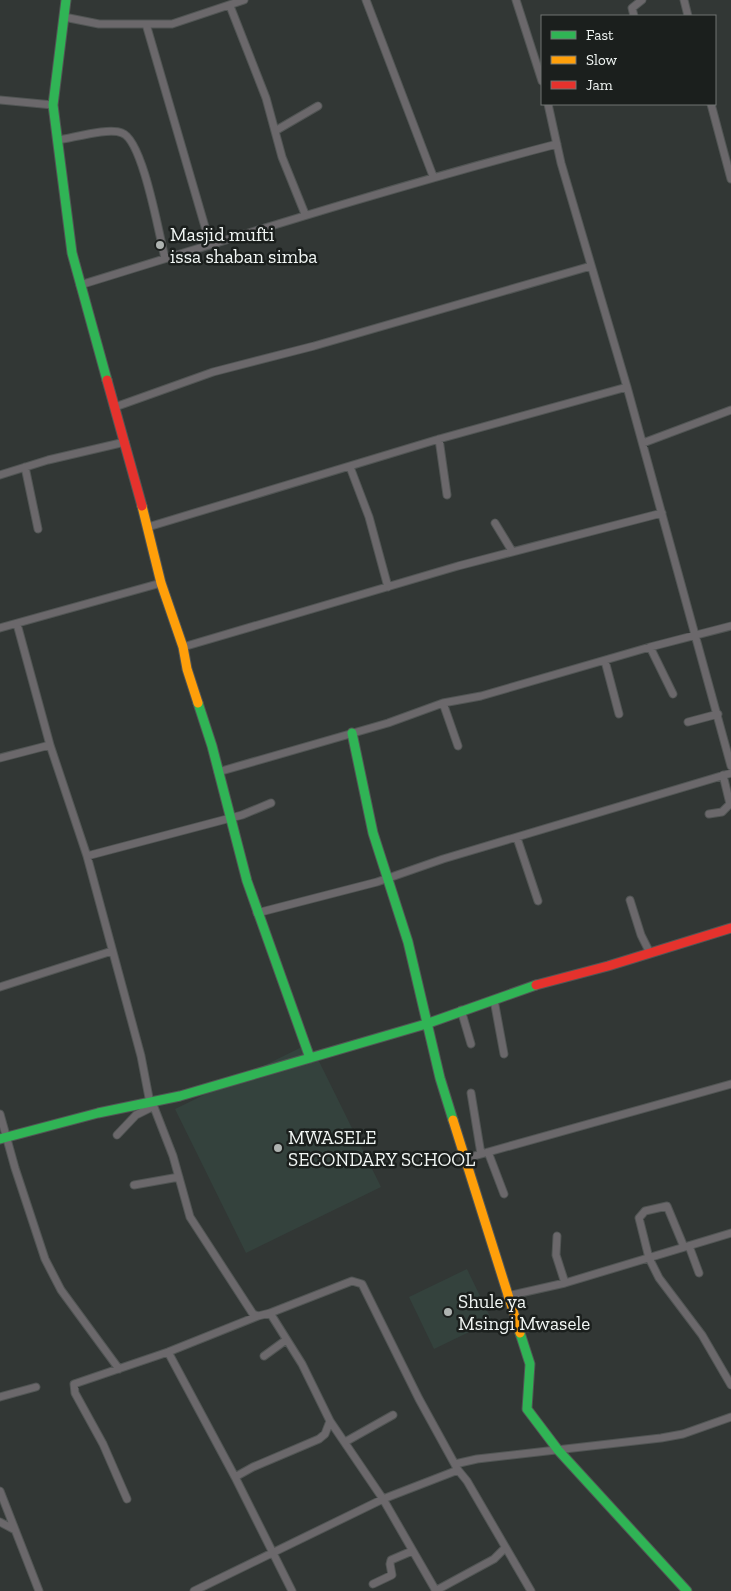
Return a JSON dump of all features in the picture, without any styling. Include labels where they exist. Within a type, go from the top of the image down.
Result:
[{"type":"street","points":[[66,0],[53,105],[67,221],[80,285],[125,442],[161,583],[183,647],[187,669],[218,772],[229,818],[257,912],[310,1058]]},
{"type":"street","points":[[64,17],[98,24],[172,24],[244,0]]},
{"type":"street","points":[[366,0],[433,176]]},
{"type":"street","points":[[516,0],[541,78]]},
{"type":"street","points":[[634,15],[633,6],[642,0]]},
{"type":"street","points":[[684,0],[688,15]]},
{"type":"street","points":[[230,6],[266,98],[290,178],[305,214]]},
{"type":"street","points":[[146,24],[210,244]]},
{"type":"street","points":[[0,100],[53,105]]},
{"type":"street","points":[[548,105],[557,144],[643,443],[731,766]]},
{"type":"street","points":[[711,105],[731,179]]},
{"type":"street","points":[[275,131],[318,106]]},
{"type":"street","points":[[58,140],[114,132],[123,133],[133,142],[146,179],[165,258]]},
{"type":"street","points":[[80,285],[433,176],[557,144]]},
{"type":"street","points":[[115,407],[206,374],[314,346],[591,266]]},
{"type":"street","points":[[148,527],[439,439],[627,387]]},
{"type":"street","points":[[643,443],[731,410]]},
{"type":"street","points":[[439,439],[447,495]]},
{"type":"street","points":[[0,475],[125,442]]},
{"type":"street","points":[[25,467],[38,529]]},
{"type":"street","points":[[350,467],[369,517],[388,588]]},
{"type":"street","points":[[183,647],[512,551],[662,512]]},
{"type":"street","points":[[495,523],[512,551]]},
{"type":"street","points":[[0,628],[161,583]]},
{"type":"street","points":[[17,624],[50,744],[87,856],[141,1056],[152,1104],[179,1177],[186,1205],[194,1226],[253,1314],[258,1316]]},
{"type":"street","points":[[218,772],[352,734],[443,702],[481,696],[650,647],[731,626]]},
{"type":"street","points":[[650,647],[673,694]]},
{"type":"street","points":[[605,661],[619,714]]},
{"type":"street","points":[[443,702],[458,746]]},
{"type":"street","points":[[688,722],[718,714]]},
{"type":"street","points":[[352,734],[372,833],[408,942],[440,1078],[507,1296],[530,1364],[527,1409],[558,1450],[669,1569],[687,1591]]},
{"type":"street","points":[[0,758],[50,744]]},
{"type":"street","points":[[257,912],[387,878],[443,859],[727,774],[729,806],[722,812],[709,814]]},
{"type":"street","points":[[87,856],[242,815],[271,803]]},
{"type":"street","points":[[517,838],[538,901]]},
{"type":"street","points":[[630,900],[641,935],[650,953]]},
{"type":"street","points":[[3,1138],[98,1113],[152,1104],[426,1024],[536,985],[731,928]]},
{"type":"street","points":[[0,987],[112,951]]},
{"type":"street","points":[[494,1000],[504,1054]]},
{"type":"street","points":[[461,1010],[471,1044]]},
{"type":"street","points":[[466,1158],[731,1084]]},
{"type":"street","points":[[471,1093],[484,1153],[504,1194]]},
{"type":"street","points":[[118,1135],[136,1115],[152,1104]]},
{"type":"street","points":[[0,1114],[3,1138],[48,1264],[61,1290],[119,1369]]},
{"type":"street","points":[[134,1185],[179,1177]]},
{"type":"street","points":[[699,1273],[669,1207],[665,1205],[645,1211],[639,1218],[649,1258],[659,1278],[702,1335],[731,1386]]},
{"type":"street","points":[[507,1296],[565,1283],[731,1233]]},
{"type":"street","points":[[557,1236],[556,1254],[565,1283]]},
{"type":"street","points":[[127,1499],[103,1444],[92,1427],[73,1387],[74,1384],[84,1379],[168,1352],[334,1286],[352,1281],[360,1282],[367,1291],[402,1367],[456,1467],[467,1481],[531,1591]]},
{"type":"street","points":[[270,1313],[302,1364],[330,1421],[383,1499],[436,1591],[494,1559],[505,1548]]},
{"type":"street","points":[[264,1356],[286,1340]]},
{"type":"street","points":[[168,1352],[235,1477],[292,1591]]},
{"type":"street","points":[[0,1397],[36,1387]]},
{"type":"street","points":[[344,1442],[393,1414]]},
{"type":"street","points":[[194,1591],[383,1499],[477,1459],[683,1434],[731,1417]]},
{"type":"street","points":[[235,1477],[253,1467],[320,1439],[325,1434],[330,1421]]},
{"type":"street","points":[[0,1491],[39,1591]]},
{"type":"street","points":[[0,1522],[15,1530]]},
{"type":"street","points":[[373,1584],[393,1574],[390,1564],[391,1560],[412,1552]]},
{"type":"shaded area","name":"MWASELE SECONDARY SCHOOL","points":[[310,1043],[381,1187],[246,1253],[175,1109]]},
{"type":"shaded area","points":[[467,1269],[492,1321],[434,1349],[409,1297]]},
{"type":"traffic: fast","points":[[66,0],[53,105],[72,253],[107,380]]},
{"type":"traffic: fast","points":[[198,703],[212,746],[247,881],[310,1058]]},
{"type":"traffic: fast","points":[[352,733],[373,833],[408,942],[440,1078],[453,1120]]},
{"type":"traffic: fast","points":[[0,1139],[98,1113],[180,1096],[426,1024],[536,985]]},
{"type":"traffic: fast","points":[[520,1333],[530,1364],[527,1409],[558,1450],[687,1591]]},
{"type":"traffic: slow","points":[[142,506],[161,583],[183,647],[187,669],[198,703]]},
{"type":"traffic: slow","points":[[453,1120],[520,1333]]},
{"type":"traffic: jam","points":[[107,380],[142,506]]},
{"type":"traffic: jam","points":[[536,985],[608,966],[731,928]]},
{"type":"place","name":"Masjid mufti issa shaban simba","points":[[160,245]]},
{"type":"place","name":"MWASELE SECONDARY SCHOOL","points":[[278,1148]]},
{"type":"place","name":"Shule ya Msingi Mwasele","points":[[448,1312]]}]
